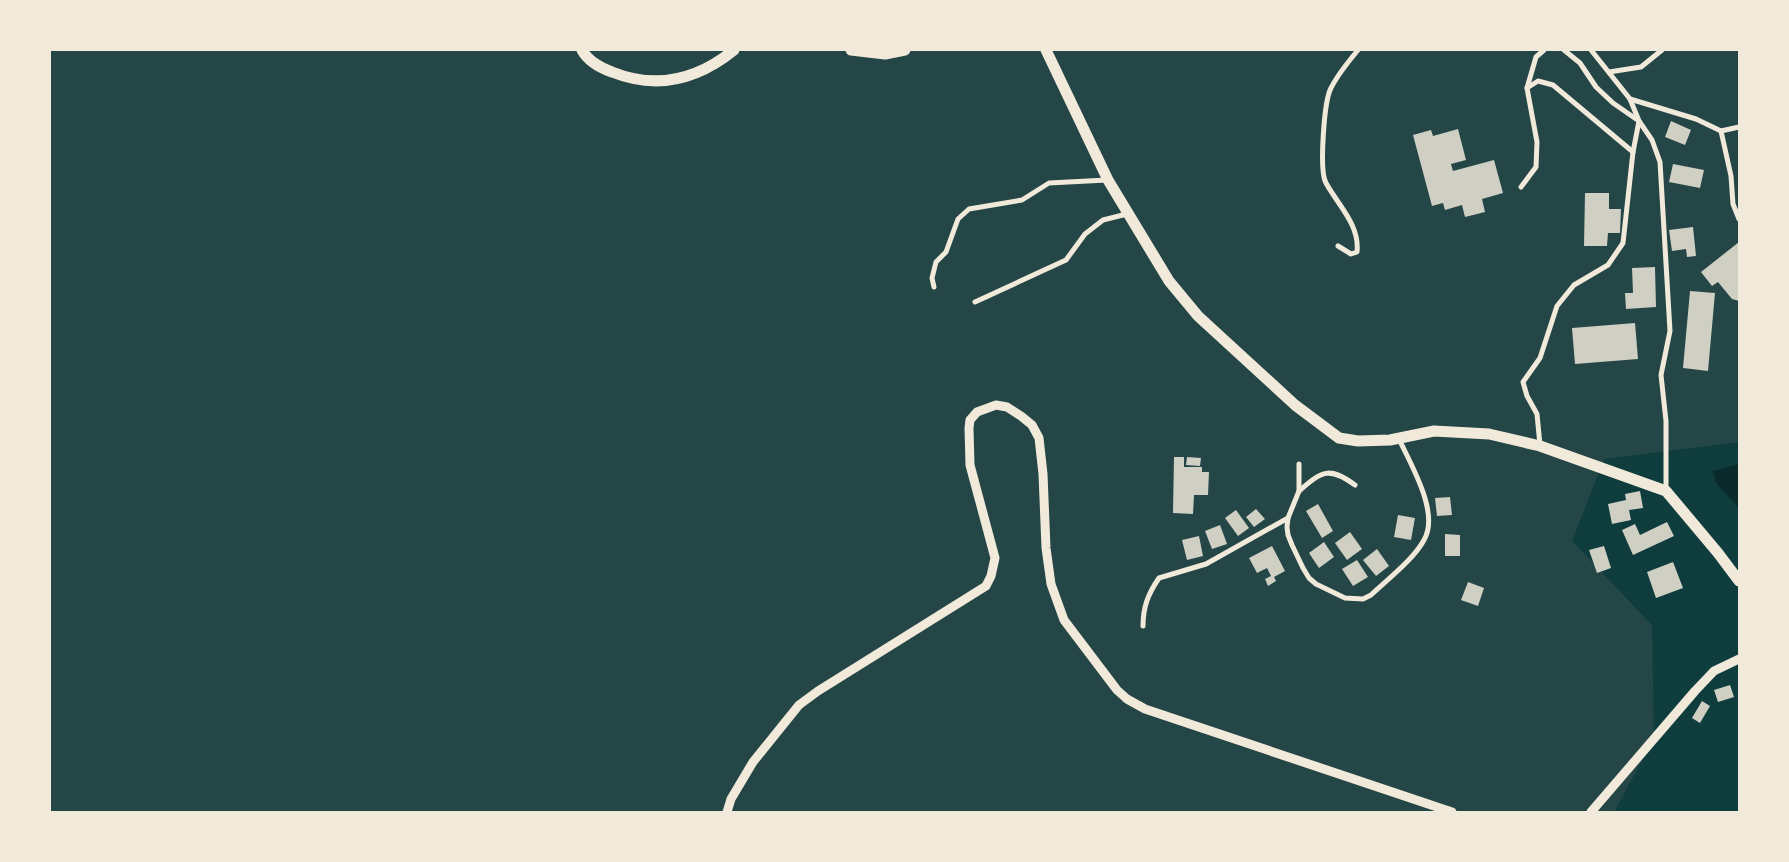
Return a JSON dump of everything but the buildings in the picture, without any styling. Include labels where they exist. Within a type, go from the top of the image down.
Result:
[{"type":"main road","points":[[582,50],[584,55],[600,68],[629,79],[668,82],[701,73],[721,61],[734,50]]},
{"type":"main road","points":[[851,50],[885,54],[905,50]]},
{"type":"main road","points":[[1046,50],[1108,180],[1169,281],[1198,316],[1295,405],[1339,438],[1358,441],[1399,438],[1434,432],[1489,434],[1540,446],[1666,491],[1739,581]]},
{"type":"street","points":[[1338,246],[1351,254],[1357,252],[1358,242],[1352,222],[1324,181],[1323,130],[1330,90],[1344,67],[1358,50]]},
{"type":"street","points":[[1521,187],[1536,166],[1537,142],[1527,88],[1536,57],[1544,50]]},
{"type":"street","points":[[1564,50],[1580,63],[1596,87],[1613,103],[1639,121]]},
{"type":"street","points":[[1591,50],[1630,99],[1639,121],[1652,140],[1660,162],[1670,331],[1662,375],[1666,421],[1666,491]]},
{"type":"street","points":[[1609,72],[1641,67],[1662,50]]},
{"type":"street","points":[[1527,88],[1538,81],[1553,85],[1633,152]]},
{"type":"street","points":[[1630,99],[1696,119],[1720,131],[1739,127]]},
{"type":"street","points":[[1540,446],[1537,414],[1527,396],[1523,382],[1540,358],[1557,306],[1574,285],[1608,265],[1623,242],[1633,152],[1639,121]]},
{"type":"street","points":[[1720,131],[1731,176],[1733,204],[1739,219]]},
{"type":"street","points":[[934,288],[932,278],[936,262],[946,252],[958,219],[969,209],[1022,200],[1049,183],[1108,180]]},
{"type":"street","points":[[975,302],[1066,260],[1085,234],[1103,220],[1128,214]]},
{"type":"street","points":[[727,812],[731,799],[753,762],[799,705],[818,691],[986,586],[991,576],[995,558],[970,465],[969,428],[970,420],[977,412],[996,405],[1007,407],[1032,424],[1039,438],[1050,584],[1064,620],[1117,690],[1127,699],[1145,709],[1452,812]]},
{"type":"street","points":[[1299,464],[1299,491],[1288,518],[1288,535],[1292,546],[1309,578],[1325,590],[1345,598],[1363,599],[1371,595],[1416,552],[1425,539],[1430,525],[1422,489],[1399,438]]},
{"type":"street","points":[[1299,491],[1320,475],[1331,473],[1340,474],[1355,485]]},
{"type":"street","points":[[1143,626],[1143,613],[1146,601],[1159,578],[1206,564],[1288,518]]},
{"type":"street","points":[[1591,812],[1695,690],[1714,671],[1739,659]]},
{"type":"shaded area","points":[[50,50],[1739,50],[1739,442],[1604,459],[1572,541],[1652,625],[1654,739],[1614,812],[50,812]]},
{"type":"shaded area","points":[[1739,464],[1739,508],[1716,483],[1713,471]]}]
